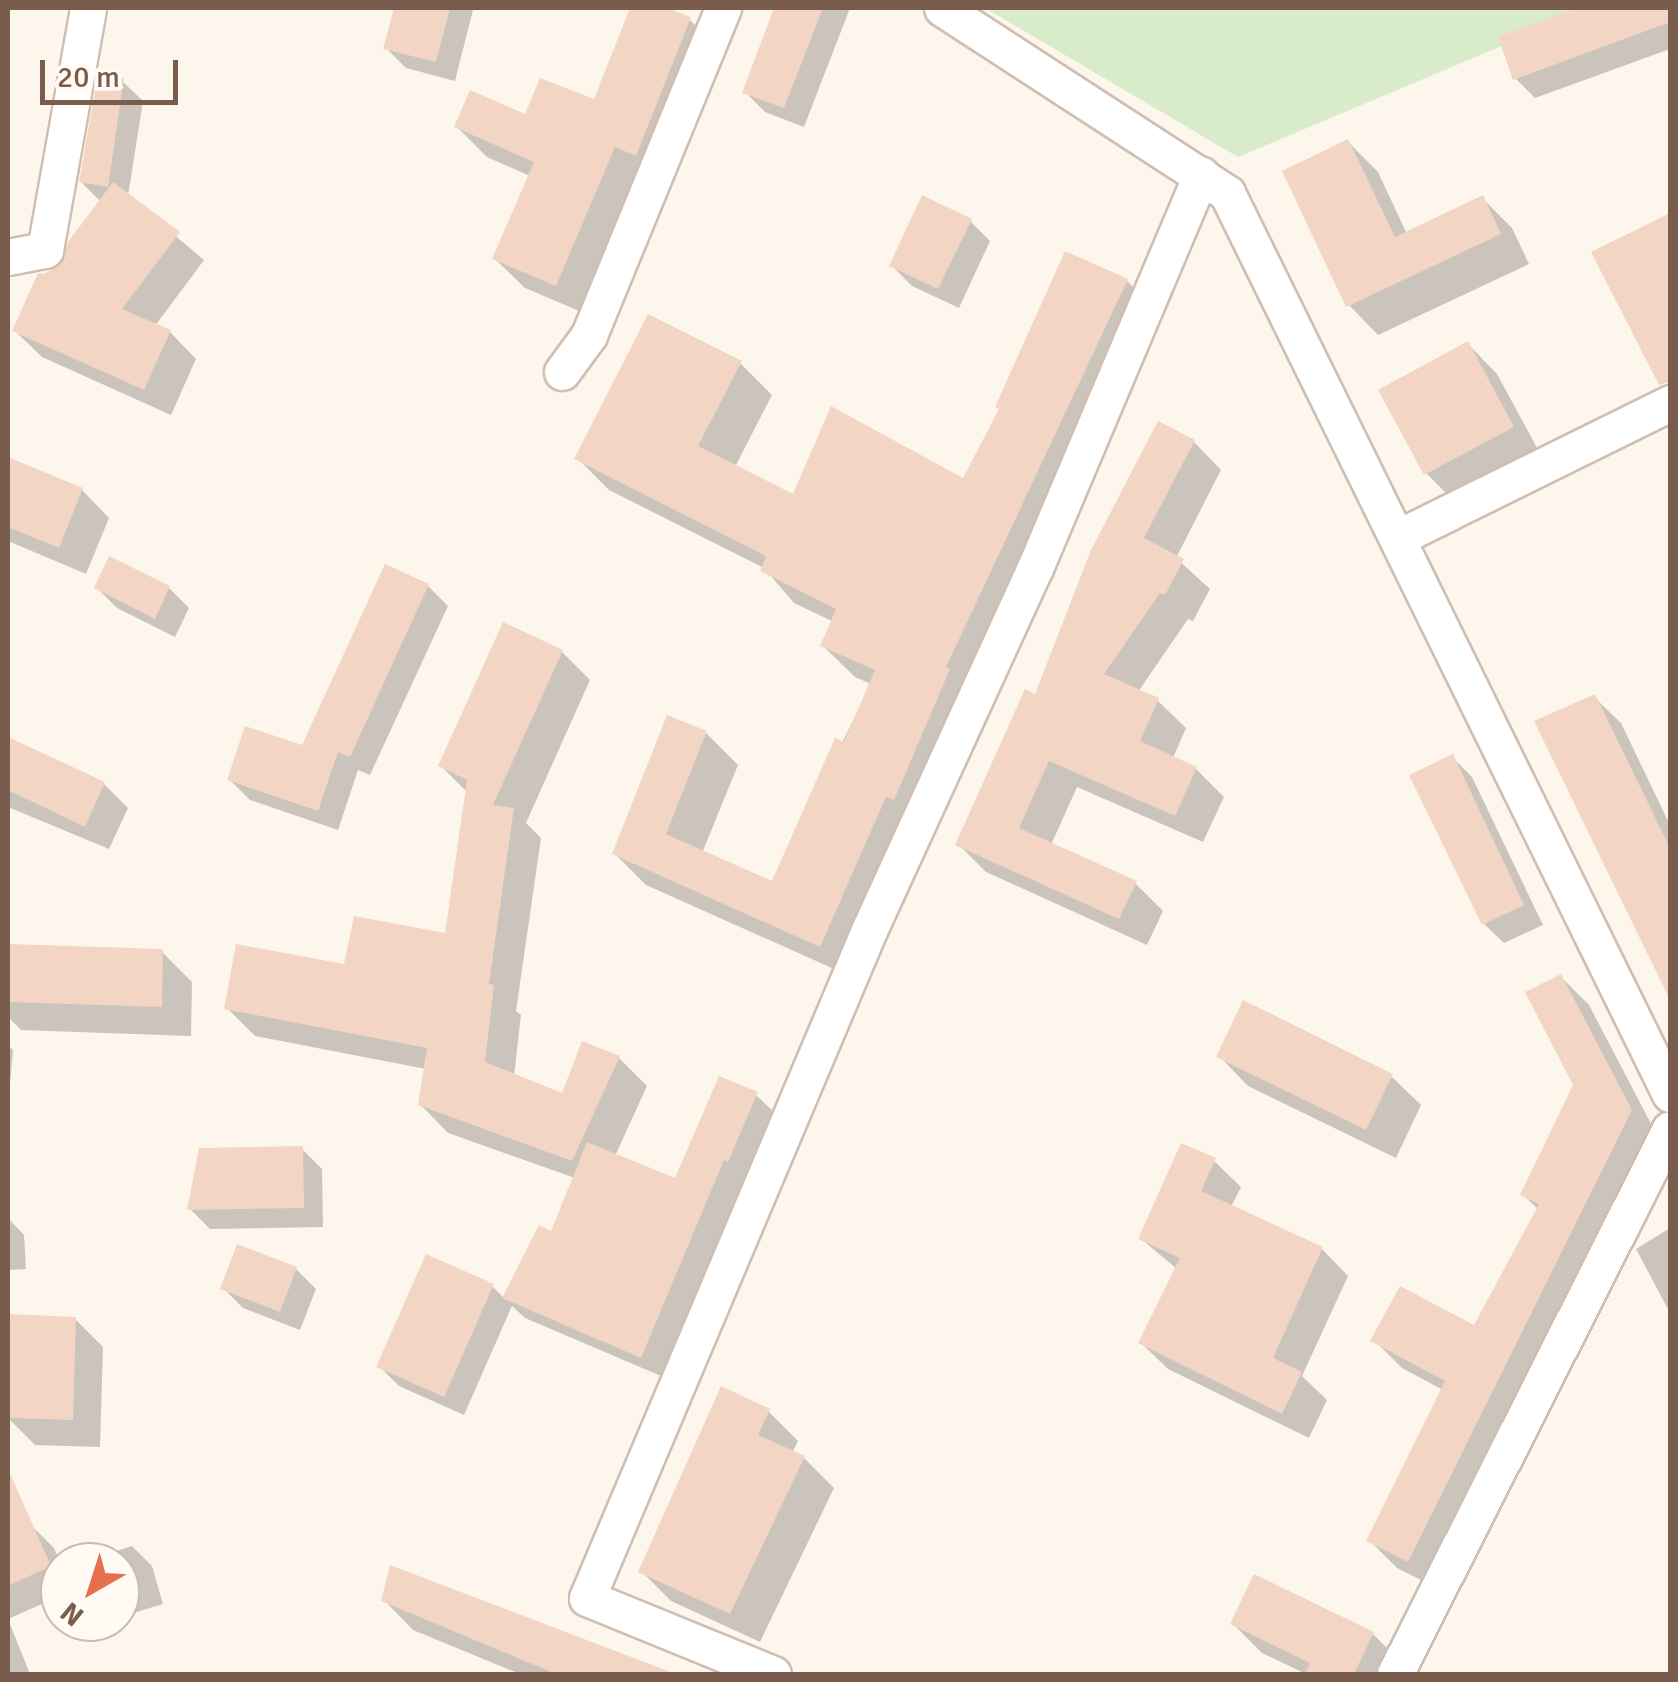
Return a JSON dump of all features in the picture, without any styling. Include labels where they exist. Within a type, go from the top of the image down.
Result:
[{"type":"street","points":[[8,257],[45,250],[88,8]]},
{"type":"street","points":[[562,372],[589,335],[723,8]]},
{"type":"street","points":[[942,8],[1227,192],[1670,1090]]},
{"type":"street","points":[[773,1674],[587,1598],[870,928],[1034,568],[1201,176]]},
{"type":"street","points":[[1398,538],[1670,403]]},
{"type":"street","points":[[1394,1674],[1670,1129]]},
{"type":"green space","points":[[985,8],[1592,8],[1238,157]]},
{"type":"building","points":[[394,8],[450,8],[436,62],[383,49]]},
{"type":"building","points":[[630,8],[667,8],[691,17],[636,156],[615,147],[556,286],[492,259],[534,162],[454,127],[470,90],[525,114],[540,78],[594,99]]},
{"type":"building","points":[[774,8],[823,8],[784,108],[742,93]]},
{"type":"building","points":[[1578,8],[1670,8],[1670,22],[1513,80],[1498,37]]},
{"type":"building","points":[[98,74],[124,78],[108,187],[79,182]]},
{"type":"building","points":[[1348,139],[1395,237],[1483,195],[1501,234],[1346,307],[1282,171]]},
{"type":"building","points":[[113,182],[180,232],[122,309],[171,330],[144,390],[12,331],[38,273],[44,274],[61,264],[68,242]]},
{"type":"building","points":[[922,195],[972,219],[938,289],[889,266]]},
{"type":"building","points":[[1670,213],[1670,382],[1659,385],[1591,252]]},
{"type":"building","points":[[1065,251],[1128,279],[946,667],[950,669],[894,800],[886,797],[820,947],[612,854],[667,715],[707,731],[666,834],[772,881],[835,738],[844,742],[875,670],[820,646],[836,609],[760,571],[766,556],[574,459],[648,314],[742,361],[698,446],[793,494],[831,406],[963,478],[999,409],[995,407]]},
{"type":"building","points":[[1468,341],[1514,427],[1424,475],[1378,390]]},
{"type":"building","points":[[1158,421],[1195,440],[1144,538],[1184,559],[1165,595],[1160,593],[1104,674],[1159,698],[1140,741],[1197,767],[1175,816],[1049,761],[1019,828],[1137,881],[1119,919],[955,845],[1025,689],[1035,694],[1091,550]]},
{"type":"building","points":[[8,457],[83,488],[59,548],[8,527]]},
{"type":"building","points":[[109,556],[170,586],[155,619],[94,588]]},
{"type":"building","points":[[385,564],[429,584],[350,757],[338,752],[318,811],[227,780],[245,726],[302,745]]},
{"type":"building","points":[[503,622],[563,650],[493,805],[514,808],[489,984],[494,985],[485,1062],[562,1093],[582,1041],[620,1056],[572,1161],[418,1105],[427,1048],[224,1009],[236,944],[344,964],[354,916],[445,933],[467,780],[438,766]]},
{"type":"building","points":[[1595,694],[1670,848],[1670,1000],[1534,721]]},
{"type":"building","points":[[8,737],[105,782],[85,827],[8,790]]},
{"type":"building","points":[[1453,754],[1524,905],[1482,925],[1409,775]]},
{"type":"building","points":[[8,944],[163,949],[162,1007],[8,1002]]},
{"type":"building","points":[[1561,974],[1632,1110],[1408,1562],[1366,1541],[1445,1381],[1370,1341],[1400,1286],[1474,1325],[1539,1204],[1520,1195],[1573,1085],[1525,992]]},
{"type":"building","points":[[1243,1000],[1393,1074],[1366,1130],[1216,1057]]},
{"type":"building","points":[[719,1076],[758,1092],[728,1162],[724,1160],[641,1358],[502,1298],[539,1225],[551,1231],[587,1142],[675,1178]]},
{"type":"building","points":[[1181,1143],[1216,1158],[1201,1191],[1323,1247],[1273,1358],[1302,1372],[1282,1414],[1138,1343],[1180,1258],[1138,1239]]},
{"type":"building","points":[[303,1146],[304,1208],[187,1210],[199,1148]]},
{"type":"building","points":[[237,1244],[297,1267],[280,1312],[220,1289]]},
{"type":"building","points":[[426,1254],[494,1284],[444,1397],[376,1367]]},
{"type":"building","points":[[8,1314],[76,1317],[73,1420],[8,1418]]},
{"type":"building","points":[[721,1386],[770,1409],[758,1435],[805,1456],[730,1614],[638,1572]]},
{"type":"building","points":[[8,1469],[40,1542],[40,1571],[8,1586]]},
{"type":"building","points":[[390,1565],[668,1671],[667,1674],[556,1674],[381,1601]]},
{"type":"building","points":[[1254,1574],[1374,1632],[1354,1674],[1305,1674],[1310,1663],[1230,1624]]}]
